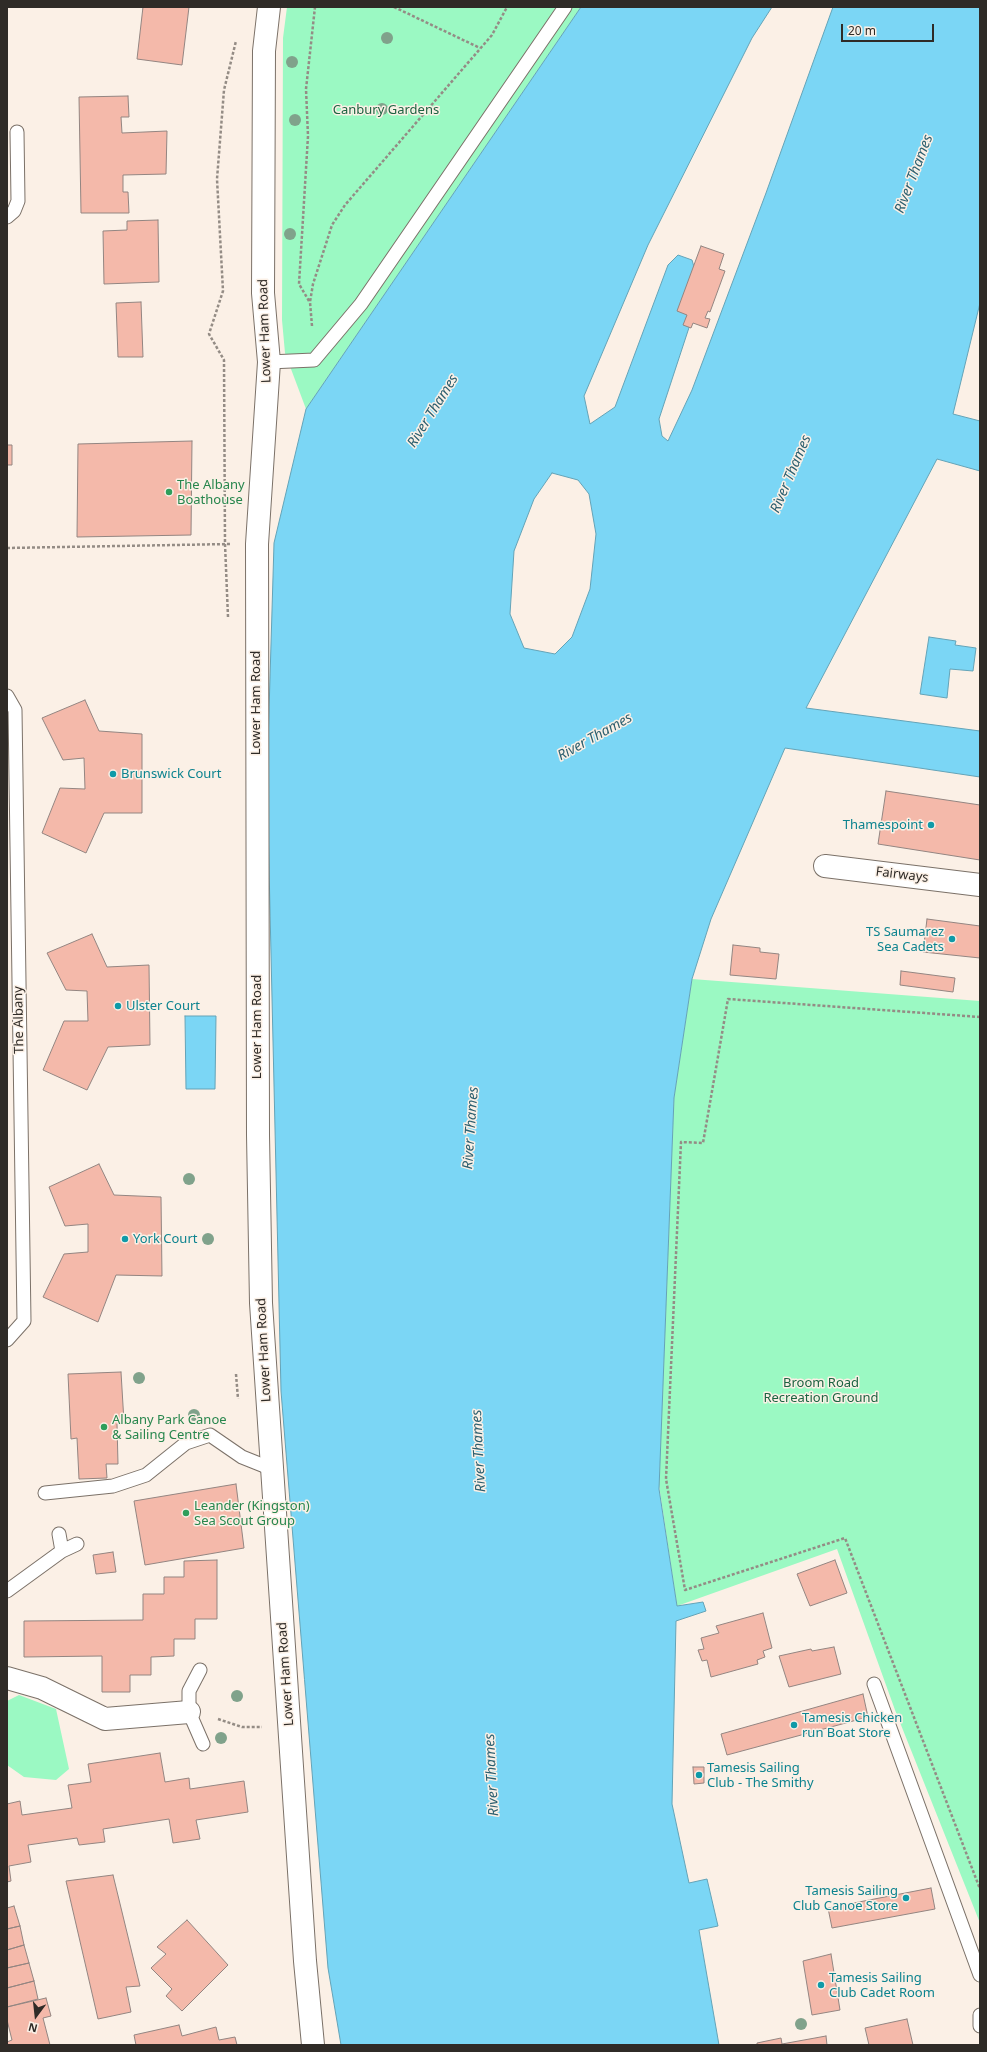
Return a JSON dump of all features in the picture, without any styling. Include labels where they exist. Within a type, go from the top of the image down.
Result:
[{"type":"street","name":"Lower Ham Road","points":[[269,7],[264,50],[263,293],[269,362],[257,544],[256,750],[258,1135],[261,1303],[306,1967],[313,2045]]},
{"type":"street","name":"Fairways","points":[[825,866],[980,885]]},
{"type":"street","points":[[7,1678],[42,1688],[105,1719],[189,1712]]},
{"type":"lane","points":[[269,362],[314,360],[352,315],[565,7]]},
{"type":"lane","points":[[7,217],[14,211],[18,201],[17,132]]},
{"type":"lane","name":"The Albany","points":[[7,696],[14,710],[24,1321],[7,1340]]},
{"type":"lane","points":[[45,1493],[113,1486],[146,1475],[186,1443],[210,1435],[242,1457],[272,1469]]},
{"type":"lane","points":[[59,1534],[62,1551]]},
{"type":"lane","points":[[7,1591],[62,1551],[77,1544]]},
{"type":"lane","points":[[200,1670],[188,1691],[189,1712],[203,1744]]},
{"type":"lane","points":[[874,1684],[980,1975]]},
{"type":"lane","points":[[980,2015],[980,2026]]},
{"type":"path","points":[[315,7],[306,89],[308,136],[299,284],[310,302],[313,284],[332,225],[345,205],[492,35],[507,7]]},
{"type":"path","points":[[394,7],[480,48]]},
{"type":"path","points":[[7,548],[225,544],[224,360],[209,334],[223,291],[217,179],[224,90],[236,37]]},
{"type":"path","points":[[980,1017],[728,999],[703,1143],[681,1142],[666,1479],[685,1590],[845,1538],[980,1889]]},
{"type":"path","points":[[189,1712],[208,1716],[242,1727],[254,1729],[267,1727]]},
{"type":"green space","name":"Canbury Gardens","points":[[287,7],[581,7],[306,409],[285,353],[282,320],[283,38]]},
{"type":"green space","name":"Broom Road Recreation Ground","points":[[692,979],[980,1001],[980,1923],[895,1710],[837,1549],[677,1606],[659,1485],[674,1098]]},
{"type":"green space","points":[[19,1695],[56,1709],[69,1769],[56,1780],[24,1777],[7,1765],[7,1701]]},
{"type":"water","name":"River Thames","points":[[581,7],[772,7],[752,38],[648,245],[584,396],[590,424],[615,407],[668,265],[678,255],[692,260],[701,291],[659,419],[662,436],[668,441],[692,390],[766,193],[833,7],[980,7],[980,303],[953,414],[980,421],[980,471],[937,459],[806,708],[980,731],[980,777],[785,748],[711,919],[692,979],[674,1098],[659,1489],[677,1606],[703,1602],[706,1611],[676,1621],[672,1804],[689,1883],[707,1879],[718,1926],[699,1930],[719,2045],[341,2045],[328,1968],[281,1391],[267,779],[274,543],[306,409]],"holes":[[[552,473],[578,480],[589,494],[596,534],[590,589],[572,637],[555,654],[524,648],[510,614],[514,551],[534,499]]]},
{"type":"water","points":[[929,637],[956,641],[955,645],[976,648],[973,671],[950,669],[947,698],[920,694]]},
{"type":"water","points":[[185,1016],[216,1016],[215,1089],[186,1089]]},
{"type":"building","points":[[143,7],[189,7],[182,65],[137,59]]},
{"type":"building","points":[[128,96],[129,117],[121,117],[122,133],[167,131],[166,174],[123,175],[123,192],[128,192],[129,213],[81,213],[79,97]]},
{"type":"building","points":[[158,220],[159,282],[104,284],[103,231],[127,230],[127,221]]},
{"type":"building","points":[[701,246],[724,254],[719,269],[725,271],[710,312],[708,311],[705,318],[710,319],[707,328],[693,323],[691,328],[683,325],[687,315],[677,311]]},
{"type":"building","points":[[141,302],[143,357],[118,357],[116,303]]},
{"type":"building","points":[[192,441],[191,535],[77,537],[78,444]]},
{"type":"building","points":[[7,445],[12,445],[12,465],[7,465]]},
{"type":"building","name":"Brunswick Court","points":[[85,700],[99,731],[142,734],[142,813],[104,813],[86,853],[42,833],[60,788],[85,789],[84,758],[63,760],[42,718]]},
{"type":"building","name":"Thamespoint","points":[[886,791],[980,805],[980,860],[878,844]]},
{"type":"building","name":"TS Saumarez Sea Cadets","points":[[927,919],[980,926],[980,958],[923,952]]},
{"type":"building","name":"Ulster Court","points":[[92,934],[107,967],[149,965],[150,1045],[108,1047],[87,1090],[43,1070],[64,1021],[88,1021],[87,991],[66,990],[47,953]]},
{"type":"building","points":[[733,945],[760,948],[760,952],[779,954],[776,979],[730,975]]},
{"type":"building","points":[[901,971],[955,978],[953,992],[900,985]]},
{"type":"building","name":"York Court","points":[[99,1164],[114,1195],[161,1197],[162,1276],[116,1275],[98,1322],[43,1297],[64,1254],[88,1252],[88,1224],[65,1226],[49,1187]]},
{"type":"building","points":[[121,1372],[124,1422],[117,1424],[118,1464],[106,1464],[107,1478],[79,1479],[77,1438],[71,1439],[68,1374]]},
{"type":"building","points":[[236,1484],[244,1548],[145,1565],[134,1501]]},
{"type":"building","points":[[113,1552],[116,1572],[96,1574],[93,1555]]},
{"type":"building","points":[[217,1560],[217,1619],[195,1619],[195,1639],[174,1639],[174,1656],[151,1657],[151,1675],[130,1675],[130,1692],[102,1692],[102,1656],[24,1657],[24,1621],[143,1620],[143,1594],[164,1594],[164,1577],[184,1577],[184,1561]]},
{"type":"building","points":[[835,1560],[847,1593],[810,1606],[797,1574]]},
{"type":"building","points":[[763,1613],[772,1648],[763,1651],[765,1657],[757,1660],[758,1664],[711,1677],[707,1660],[702,1661],[698,1650],[704,1649],[701,1638],[719,1633],[716,1626]]},
{"type":"building","points":[[834,1647],[841,1674],[789,1687],[779,1656],[811,1649],[812,1651]]},
{"type":"building","name":"Tamesis Chicken run Boat Store","points":[[863,1694],[868,1717],[727,1755],[721,1734]]},
{"type":"building","points":[[160,1753],[165,1782],[189,1778],[190,1789],[244,1781],[248,1812],[196,1820],[200,1839],[173,1843],[169,1819],[103,1829],[105,1842],[79,1845],[77,1838],[28,1845],[31,1862],[9,1866],[11,1881],[7,1882],[7,1804],[20,1801],[22,1815],[72,1808],[68,1785],[91,1782],[88,1764]]},
{"type":"building","name":"Tamesis Sailing Club - The Smithy","points":[[693,1767],[704,1767],[704,1783],[694,1784]]},
{"type":"building","points":[[113,1875],[140,1986],[126,1987],[131,2012],[98,2019],[66,1881]]},
{"type":"building","name":"Tamesis Sailing Club Canoe Store","points":[[931,1888],[935,1909],[832,1928],[828,1908]]},
{"type":"building","points":[[14,1906],[20,1926],[7,1929],[7,1908]]},
{"type":"building","points":[[187,1920],[228,1965],[182,2011],[166,1996],[172,1989],[151,1968],[166,1954],[157,1947]]},
{"type":"building","points":[[20,1926],[24,1945],[7,1950],[7,1929]]},
{"type":"building","points":[[24,1945],[29,1963],[7,1968],[7,1950]]},
{"type":"building","name":"Tamesis Sailing Club Cadet Room","points":[[831,1954],[840,2010],[812,2015],[803,1961]]},
{"type":"building","points":[[29,1963],[34,1981],[7,1988],[7,1968]]},
{"type":"building","points":[[34,1981],[38,1999],[7,2007],[7,1988]]},
{"type":"building","points":[[46,1998],[51,2016],[43,2018],[50,2045],[7,2045],[7,2042],[12,2040],[7,2020],[7,2007]]},
{"type":"building","points":[[907,2019],[913,2045],[869,2045],[865,2028]]},
{"type":"building","points":[[179,2025],[182,2036],[216,2027],[219,2040],[235,2037],[237,2045],[136,2045],[134,2035]]},
{"type":"building","points":[[826,2036],[827,2045],[757,2045],[757,2043],[781,2038],[782,2044]]},
{"type":"place","name":"The Albany Boathouse","points":[[169,492]]},
{"type":"place","name":"Brunswick Court","points":[[113,774]]},
{"type":"place","name":"Thamespoint","points":[[931,825]]},
{"type":"place","name":"TS Saumarez Sea Cadets","points":[[952,939]]},
{"type":"place","name":"Ulster Court","points":[[118,1006]]},
{"type":"place","name":"York Court","points":[[125,1239]]},
{"type":"place","name":"Albany Park Canoe & Sailing Centre","points":[[104,1427]]},
{"type":"place","name":"Leander (Kingston) Sea Scout Group","points":[[186,1513]]},
{"type":"place","name":"Tamesis Chicken run Boat Store","points":[[794,1725]]},
{"type":"place","name":"Tamesis Sailing Club - The Smithy","points":[[699,1775]]},
{"type":"place","name":"Tamesis Sailing Club Canoe Store","points":[[906,1898]]},
{"type":"place","name":"Tamesis Sailing Club Cadet Room","points":[[821,1985]]}]
